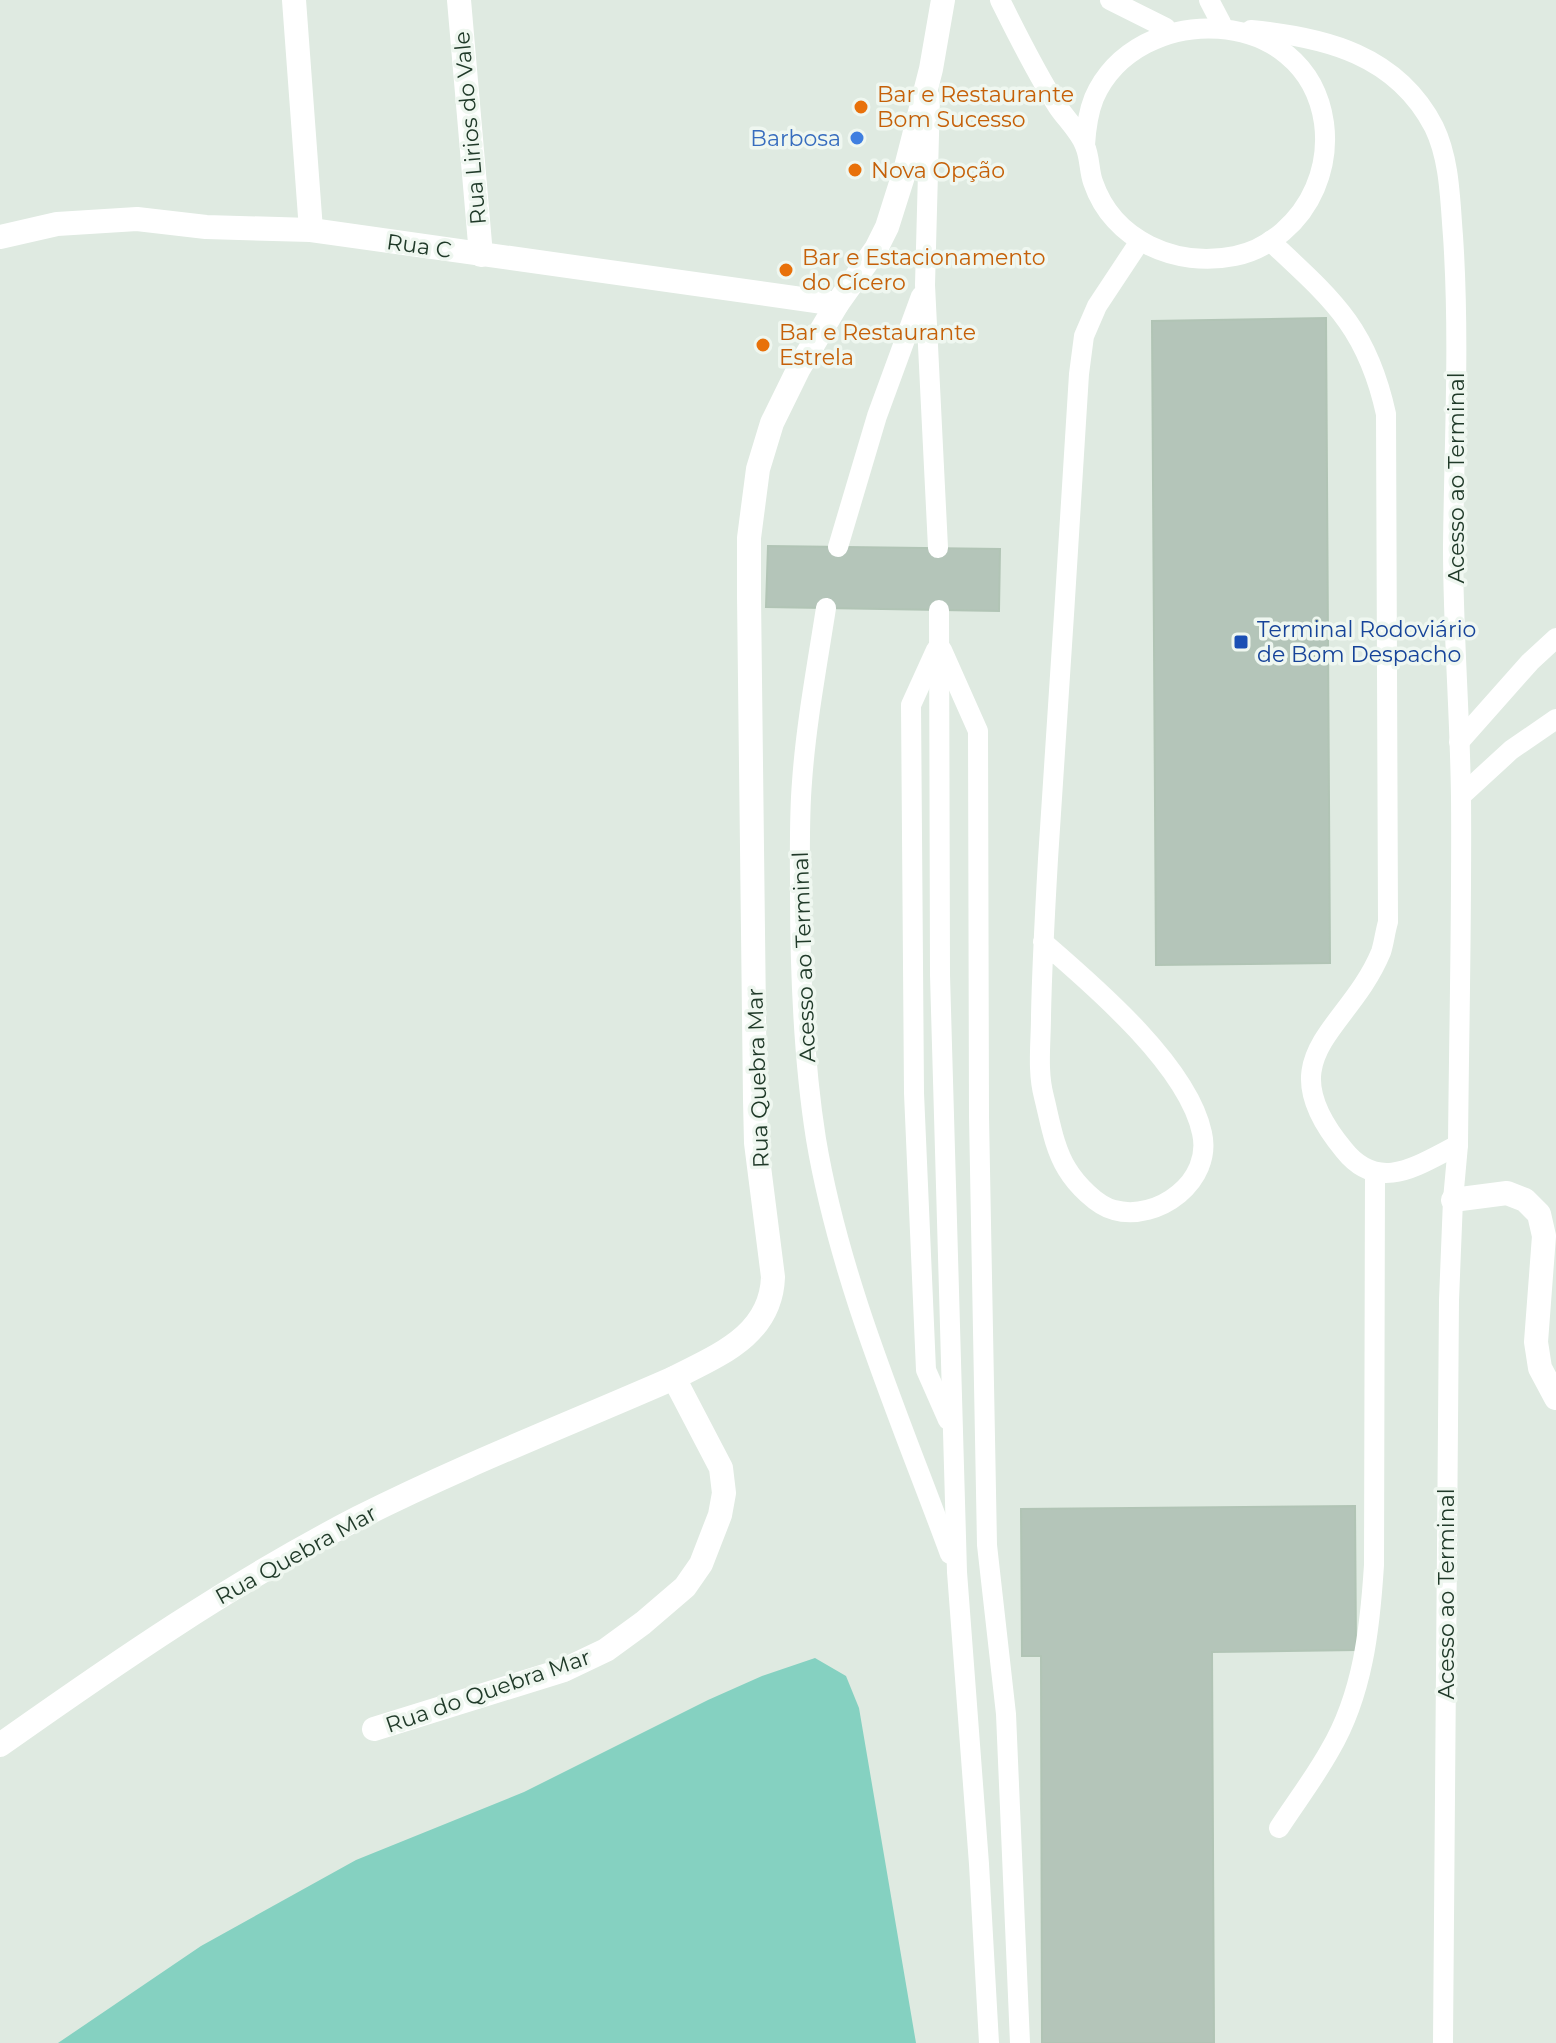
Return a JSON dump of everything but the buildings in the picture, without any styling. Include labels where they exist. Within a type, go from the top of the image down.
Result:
[{"type":"street","points":[[294,0],[311,230]]},
{"type":"street","name":"Rua Lirios do Vale","points":[[459,0],[481,255]]},
{"type":"street","name":"Rua Quebra Mar","points":[[0,1745],[128,1654],[219,1596],[358,1518],[674,1378],[743,1339],[757,1324],[772,1295],[771,1247],[756,1128],[749,538],[758,469],[772,423],[799,368],[887,227],[931,69],[943,0]]},
{"type":"street","name":"Rua C","points":[[0,237],[57,224],[137,219],[206,227],[311,230],[837,304]]},
{"type":"street","points":[[1453,1200],[1507,1193],[1525,1200],[1549,1222],[1536,1342],[1540,1368],[1556,1398]]},
{"type":"street","name":"Rua do Quebra Mar","points":[[374,1729],[564,1670],[606,1650],[685,1587],[701,1564],[720,1515],[724,1493],[721,1468],[674,1378]]},
{"type":"lane","name":"Acesso ao Terminal","points":[[1000,0],[1058,107],[1085,145]]},
{"type":"lane","points":[[1110,0],[1166,28]]},
{"type":"lane","points":[[1209,0],[1221,23]]},
{"type":"lane","name":"Acesso ao Terminal","points":[[1251,30],[1283,48],[1317,94],[1325,129],[1324,167],[1309,203],[1286,230],[1239,256],[1205,261],[1170,255],[1140,241],[1111,216],[1100,198],[1085,145],[1087,120],[1094,96],[1106,74],[1122,55],[1144,38],[1166,28],[1198,20],[1279,32],[1322,42],[1375,61],[1420,104],[1435,129],[1450,189],[1457,314],[1453,551],[1461,796],[1458,1145],[1449,1315],[1443,2043]]},
{"type":"lane","points":[[931,69],[925,285],[938,548]]},
{"type":"lane","points":[[1043,942],[1141,1034],[1175,1077],[1194,1108],[1203,1134],[1204,1149],[1193,1180],[1174,1198],[1149,1211],[1111,1210],[1090,1195],[1068,1171],[1059,1152],[1040,1082],[1043,942],[1079,374],[1084,336],[1097,306],[1140,241]]},
{"type":"lane","points":[[1270,241],[1322,289],[1350,322],[1370,356],[1386,414],[1388,922],[1381,951],[1362,987],[1330,1027],[1310,1074],[1322,1123],[1350,1158],[1375,1174],[1401,1173],[1458,1145]]},
{"type":"lane","points":[[838,547],[877,416],[925,285]]},
{"type":"lane","name":"Acesso ao Terminal","points":[[826,608],[801,784],[800,975],[816,1141],[841,1246],[868,1329],[957,1572]]},
{"type":"lane","name":"Acesso ao Terminal","points":[[939,610],[940,975],[957,1572],[989,2043]]},
{"type":"lane","points":[[1459,742],[1530,662],[1556,638]]},
{"type":"lane","points":[[939,643],[911,705],[914,1093],[926,1370],[953,1431]]},
{"type":"lane","points":[[939,643],[978,731],[979,1116],[987,1545],[1006,1714],[1020,2043]]},
{"type":"lane","points":[[1461,796],[1511,750],[1556,719]]},
{"type":"lane","points":[[1279,1828],[1331,1749],[1360,1678],[1370,1621],[1374,1565],[1375,1174]]},
{"type":"water","points":[[815,1658],[846,1676],[859,1708],[916,2043],[58,2043],[201,1946],[356,1860],[524,1792],[708,1700],[762,1676]]},
{"type":"place","name":"Bar e Restaurante Bom Sucesso","points":[[861,107]]},
{"type":"place","name":"Barbosa","points":[[857,138]]},
{"type":"place","name":"Nova Opção","points":[[855,170]]},
{"type":"place","name":"Bar e Estacionamento do Cícero","points":[[786,270]]},
{"type":"place","name":"Bar e Restaurante Estrela","points":[[763,345]]},
{"type":"place","name":"Terminal Rodoviário de Bom Despacho","points":[[1241,642]]}]
